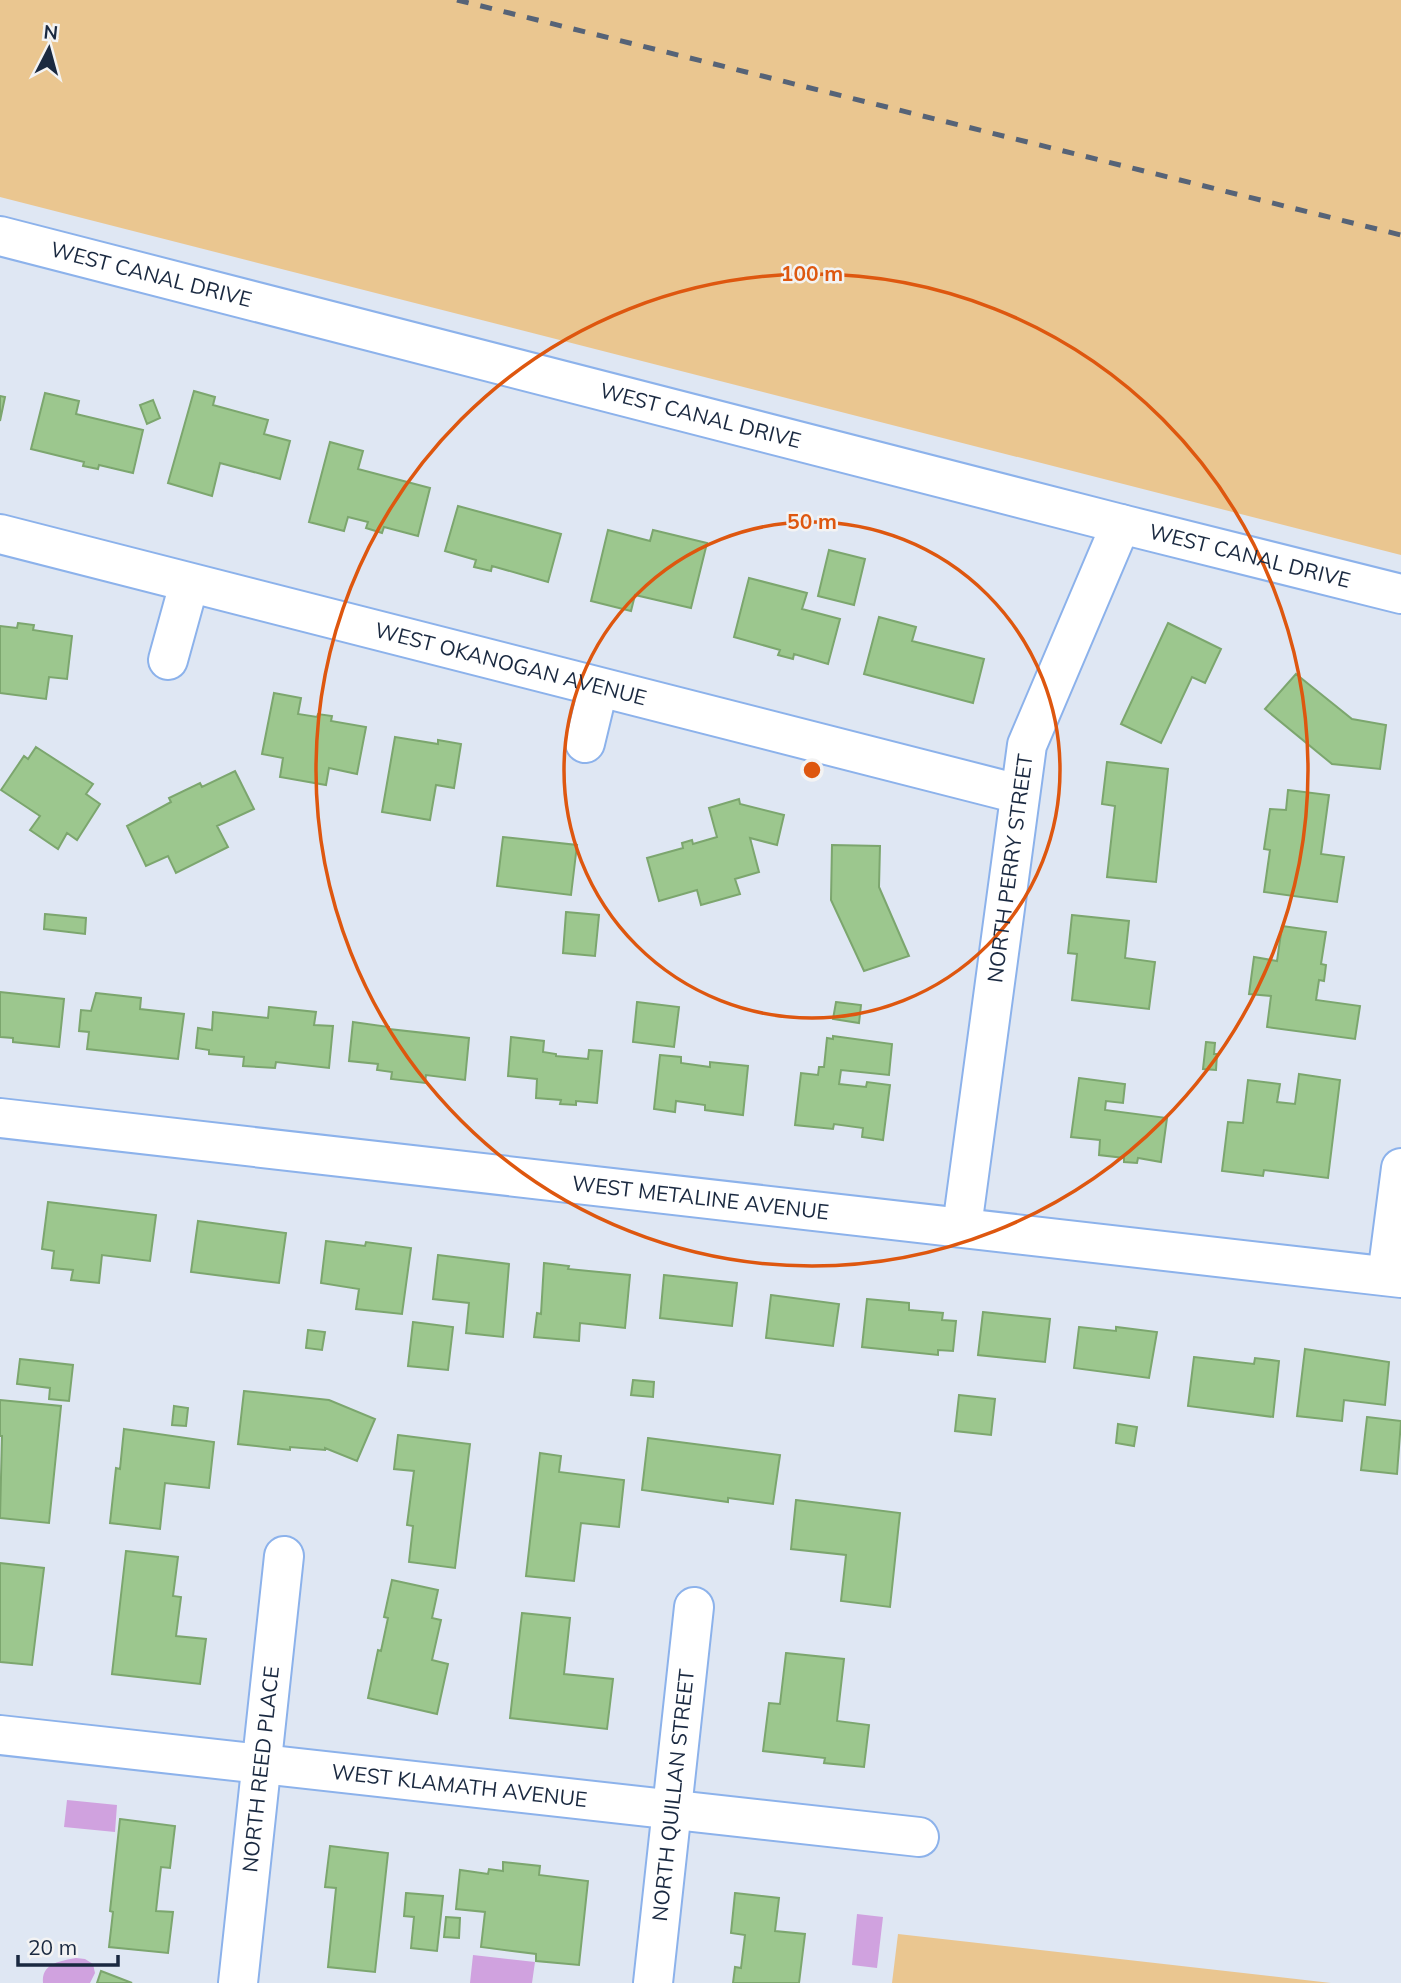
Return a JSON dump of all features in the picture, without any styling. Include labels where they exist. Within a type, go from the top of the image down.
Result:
[{"type":"street","name":"WEST CANAL DRIVE","points":[[0,236],[1401,594]]},
{"type":"street","name":"NORTH PERRY STREET","points":[[962,1227],[1027,746],[1121,524]]},
{"type":"street","name":"WEST OKANOGAN AVENUE","points":[[0,534],[598,689],[1019,794]]},
{"type":"street","points":[[168,660],[189,584]]},
{"type":"street","points":[[585,743],[598,689]]},
{"type":"street","name":"WEST METALINE AVENUE","points":[[0,1118],[1394,1277]]},
{"type":"street","points":[[1394,1277],[1401,1168]]},
{"type":"street","name":"NORTH REED PLACE","points":[[238,1983],[284,1556]]},
{"type":"street","name":"NORTH QUILLAN STREET","points":[[653,1983],[694,1606]]},
{"type":"street","name":"WEST KLAMATH AVENUE","points":[[0,1735],[919,1837]]},
{"type":"shaded area","points":[[0,0],[1401,0],[1401,555],[0,197]]},
{"type":"shaded area","points":[[67,1800],[117,1805],[115,1832],[64,1827]]},
{"type":"shaded area","points":[[857,1914],[883,1917],[877,1968],[852,1965]]},
{"type":"shaded area","points":[[898,1934],[1331,1983],[892,1983]]},
{"type":"shaded area","points":[[473,1955],[535,1962],[532,1983],[470,1983]]},
{"type":"shaded area","points":[[76,1958],[93,1964],[95,1973],[90,1983],[43,1983],[43,1976],[49,1967]]},
{"type":"building","points":[[194,391],[215,397],[213,405],[268,420],[264,434],[290,441],[280,479],[220,463],[212,496],[168,483]]},
{"type":"building","points":[[45,393],[79,401],[76,414],[143,430],[133,473],[99,465],[98,469],[83,466],[84,462],[31,449]]},
{"type":"building","points":[[0,396],[5,397],[0,421]]},
{"type":"building","points":[[153,400],[160,418],[147,424],[140,405]]},
{"type":"building","points":[[330,442],[363,451],[358,469],[430,488],[418,536],[384,527],[382,533],[366,528],[368,522],[348,517],[344,531],[309,522]]},
{"type":"building","points":[[458,506],[561,534],[548,582],[492,566],[491,571],[474,567],[476,560],[445,551]]},
{"type":"building","points":[[608,530],[650,541],[653,530],[707,543],[691,608],[635,595],[631,611],[591,601]]},
{"type":"building","points":[[829,550],[865,559],[854,605],[818,596]]},
{"type":"building","points":[[749,578],[807,593],[802,609],[840,619],[828,664],[794,654],[793,659],[778,655],[780,650],[734,637]]},
{"type":"building","points":[[879,617],[916,627],[912,641],[984,659],[973,703],[864,674]]},
{"type":"building","points":[[18,623],[34,625],[33,630],[72,636],[67,679],[49,677],[46,699],[0,693],[0,626],[17,628]]},
{"type":"building","points":[[1168,623],[1221,649],[1205,683],[1192,677],[1161,743],[1121,724]]},
{"type":"building","points":[[1296,674],[1352,719],[1386,725],[1380,769],[1332,764],[1265,709]]},
{"type":"building","points":[[274,693],[301,698],[298,714],[332,716],[331,721],[366,727],[357,774],[329,768],[326,785],[280,777],[283,758],[262,754]]},
{"type":"building","points":[[395,737],[438,744],[438,740],[461,744],[454,788],[436,785],[430,820],[382,812]]},
{"type":"building","points":[[36,747],[93,784],[86,794],[100,804],[77,840],[67,833],[58,849],[30,830],[40,816],[1,790],[24,756],[28,759]]},
{"type":"building","points":[[1107,762],[1168,769],[1156,882],[1107,877],[1115,806],[1102,804]]},
{"type":"building","points":[[235,771],[254,809],[217,826],[228,847],[176,873],[168,856],[146,866],[127,826],[171,802],[169,798],[200,783],[202,787]]},
{"type":"building","points":[[1288,790],[1329,795],[1321,854],[1344,857],[1337,902],[1264,892],[1270,850],[1264,849],[1270,809],[1286,810]]},
{"type":"building","points":[[739,799],[740,804],[784,815],[777,845],[750,838],[759,872],[735,879],[740,894],[701,905],[697,890],[659,901],[647,858],[683,848],[682,843],[692,840],[693,844],[717,837],[709,808]]},
{"type":"building","points":[[503,837],[577,845],[571,895],[497,886]]},
{"type":"building","points":[[832,845],[880,846],[879,887],[909,956],[864,971],[831,900]]},
{"type":"building","points":[[566,912],[599,915],[595,956],[563,953]]},
{"type":"building","points":[[45,914],[86,918],[85,934],[44,929]]},
{"type":"building","points":[[1072,915],[1129,921],[1125,958],[1155,962],[1149,1009],[1072,1000],[1077,954],[1068,953]]},
{"type":"building","points":[[1282,926],[1326,932],[1321,964],[1326,965],[1324,981],[1319,980],[1316,1000],[1360,1006],[1355,1039],[1267,1027],[1271,996],[1249,994],[1254,957],[1277,961]]},
{"type":"building","points":[[0,992],[64,999],[59,1047],[13,1042],[13,1038],[0,1037]]},
{"type":"building","points":[[96,993],[141,998],[140,1009],[184,1014],[178,1059],[87,1049],[89,1032],[79,1031],[81,1010],[91,1011]]},
{"type":"building","points":[[637,1002],[679,1007],[674,1047],[633,1042]]},
{"type":"building","points":[[836,1002],[861,1005],[859,1023],[833,1019]]},
{"type":"building","points":[[269,1007],[316,1012],[314,1025],[333,1026],[329,1068],[276,1062],[275,1068],[243,1066],[244,1057],[209,1054],[209,1050],[196,1048],[198,1028],[212,1030],[213,1012],[268,1018]]},
{"type":"building","points":[[353,1022],[469,1038],[465,1080],[426,1075],[425,1083],[391,1079],[392,1072],[377,1070],[378,1064],[349,1061]]},
{"type":"building","points":[[833,1036],[892,1044],[889,1075],[841,1070],[839,1084],[866,1087],[867,1082],[890,1085],[883,1140],[862,1137],[863,1128],[834,1124],[833,1129],[795,1125],[801,1073],[818,1075],[819,1067],[824,1067],[827,1038],[833,1039]]},
{"type":"building","points":[[511,1037],[544,1041],[543,1052],[556,1056],[588,1059],[589,1050],[602,1051],[597,1103],[576,1101],[576,1105],[560,1104],[561,1100],[536,1098],[537,1079],[508,1076]]},
{"type":"building","points":[[1206,1042],[1215,1043],[1216,1070],[1203,1069]]},
{"type":"building","points":[[660,1055],[681,1057],[681,1063],[710,1067],[710,1062],[748,1066],[743,1115],[705,1110],[705,1105],[676,1101],[675,1112],[654,1109]]},
{"type":"building","points":[[1299,1074],[1340,1080],[1328,1178],[1264,1170],[1263,1176],[1222,1171],[1228,1122],[1243,1123],[1248,1080],[1280,1084],[1277,1102],[1295,1104]]},
{"type":"building","points":[[1079,1078],[1125,1084],[1123,1103],[1106,1101],[1105,1110],[1167,1118],[1161,1162],[1138,1158],[1137,1163],[1124,1162],[1124,1158],[1099,1155],[1100,1140],[1071,1137]]},
{"type":"building","points":[[48,1202],[156,1215],[150,1261],[102,1255],[99,1283],[71,1280],[73,1270],[52,1268],[54,1251],[42,1249]]},
{"type":"building","points":[[198,1221],[286,1233],[279,1283],[191,1272]]},
{"type":"building","points":[[326,1241],[365,1246],[366,1242],[411,1248],[402,1314],[356,1309],[359,1289],[321,1283]]},
{"type":"building","points":[[438,1255],[509,1264],[503,1337],[466,1333],[469,1303],[433,1299]]},
{"type":"building","points":[[544,1263],[569,1266],[568,1269],[630,1275],[625,1328],[580,1323],[579,1341],[534,1337],[537,1313],[541,1314]]},
{"type":"building","points":[[664,1275],[737,1283],[732,1326],[660,1318]]},
{"type":"building","points":[[771,1295],[839,1304],[833,1346],[766,1338]]},
{"type":"building","points":[[867,1299],[909,1303],[909,1310],[943,1313],[942,1320],[956,1321],[953,1351],[938,1350],[938,1355],[862,1347]]},
{"type":"building","points":[[983,1312],[1050,1319],[1045,1362],[978,1355]]},
{"type":"building","points":[[413,1322],[453,1327],[448,1370],[408,1366]]},
{"type":"building","points":[[1079,1327],[1116,1331],[1116,1327],[1157,1332],[1149,1378],[1074,1368]]},
{"type":"building","points":[[308,1330],[325,1332],[322,1350],[306,1348]]},
{"type":"building","points":[[1305,1349],[1389,1362],[1385,1405],[1344,1400],[1342,1421],[1297,1416]]},
{"type":"building","points":[[1194,1357],[1254,1364],[1255,1358],[1279,1361],[1273,1417],[1188,1406]]},
{"type":"building","points":[[20,1359],[73,1365],[69,1401],[49,1399],[50,1388],[17,1384]]},
{"type":"building","points":[[633,1380],[654,1382],[653,1397],[631,1395]]},
{"type":"building","points":[[244,1391],[329,1400],[375,1419],[357,1461],[325,1448],[290,1447],[290,1450],[238,1444]]},
{"type":"building","points":[[959,1395],[995,1399],[991,1435],[955,1431]]},
{"type":"building","points":[[0,1400],[61,1406],[49,1523],[0,1518]]},
{"type":"building","points":[[174,1406],[188,1408],[186,1426],[172,1425]]},
{"type":"building","points":[[1367,1417],[1401,1421],[1397,1474],[1361,1470]]},
{"type":"building","points":[[1118,1424],[1137,1427],[1134,1446],[1116,1443]]},
{"type":"building","points":[[124,1429],[214,1442],[209,1488],[165,1483],[160,1529],[110,1523],[116,1468],[120,1469]]},
{"type":"building","points":[[398,1435],[470,1444],[455,1568],[409,1562],[413,1526],[407,1525],[414,1471],[394,1469]]},
{"type":"building","points":[[648,1438],[780,1455],[773,1504],[728,1498],[728,1502],[642,1490]]},
{"type":"building","points":[[540,1453],[561,1456],[559,1472],[624,1480],[619,1527],[581,1523],[574,1581],[526,1576]]},
{"type":"building","points":[[796,1500],[900,1513],[890,1607],[841,1601],[846,1555],[791,1549]]},
{"type":"building","points":[[126,1551],[178,1557],[173,1596],[181,1597],[176,1636],[206,1639],[200,1684],[112,1674]]},
{"type":"building","points":[[0,1563],[44,1568],[32,1665],[0,1662]]},
{"type":"building","points":[[392,1580],[438,1590],[432,1618],[441,1620],[432,1660],[448,1664],[437,1714],[368,1698],[388,1618],[384,1617]]},
{"type":"building","points":[[522,1613],[570,1618],[564,1674],[613,1679],[607,1729],[510,1718]]},
{"type":"building","points":[[786,1653],[844,1659],[837,1721],[869,1725],[864,1767],[824,1763],[825,1758],[763,1751],[769,1703],[780,1704]]},
{"type":"building","points":[[120,1819],[175,1826],[170,1868],[161,1867],[156,1911],[173,1912],[168,1953],[109,1947]]},
{"type":"building","points":[[330,1846],[388,1853],[375,1972],[328,1967],[336,1888],[325,1887]]},
{"type":"building","points":[[503,1862],[540,1866],[539,1875],[588,1881],[579,1965],[536,1961],[536,1954],[481,1947],[485,1912],[456,1909],[460,1870],[488,1874],[489,1869],[503,1871]]},
{"type":"building","points":[[406,1893],[443,1896],[437,1951],[411,1948],[414,1917],[404,1916]]},
{"type":"building","points":[[735,1893],[779,1898],[775,1931],[805,1934],[799,1983],[733,1983],[735,1967],[741,1968],[745,1935],[731,1933]]},
{"type":"building","points":[[446,1917],[460,1918],[459,1938],[444,1937]]},
{"type":"building","points":[[101,1971],[132,1983],[97,1983]]},
{"type":"railway","points":[[457,0],[1401,235]]}]
